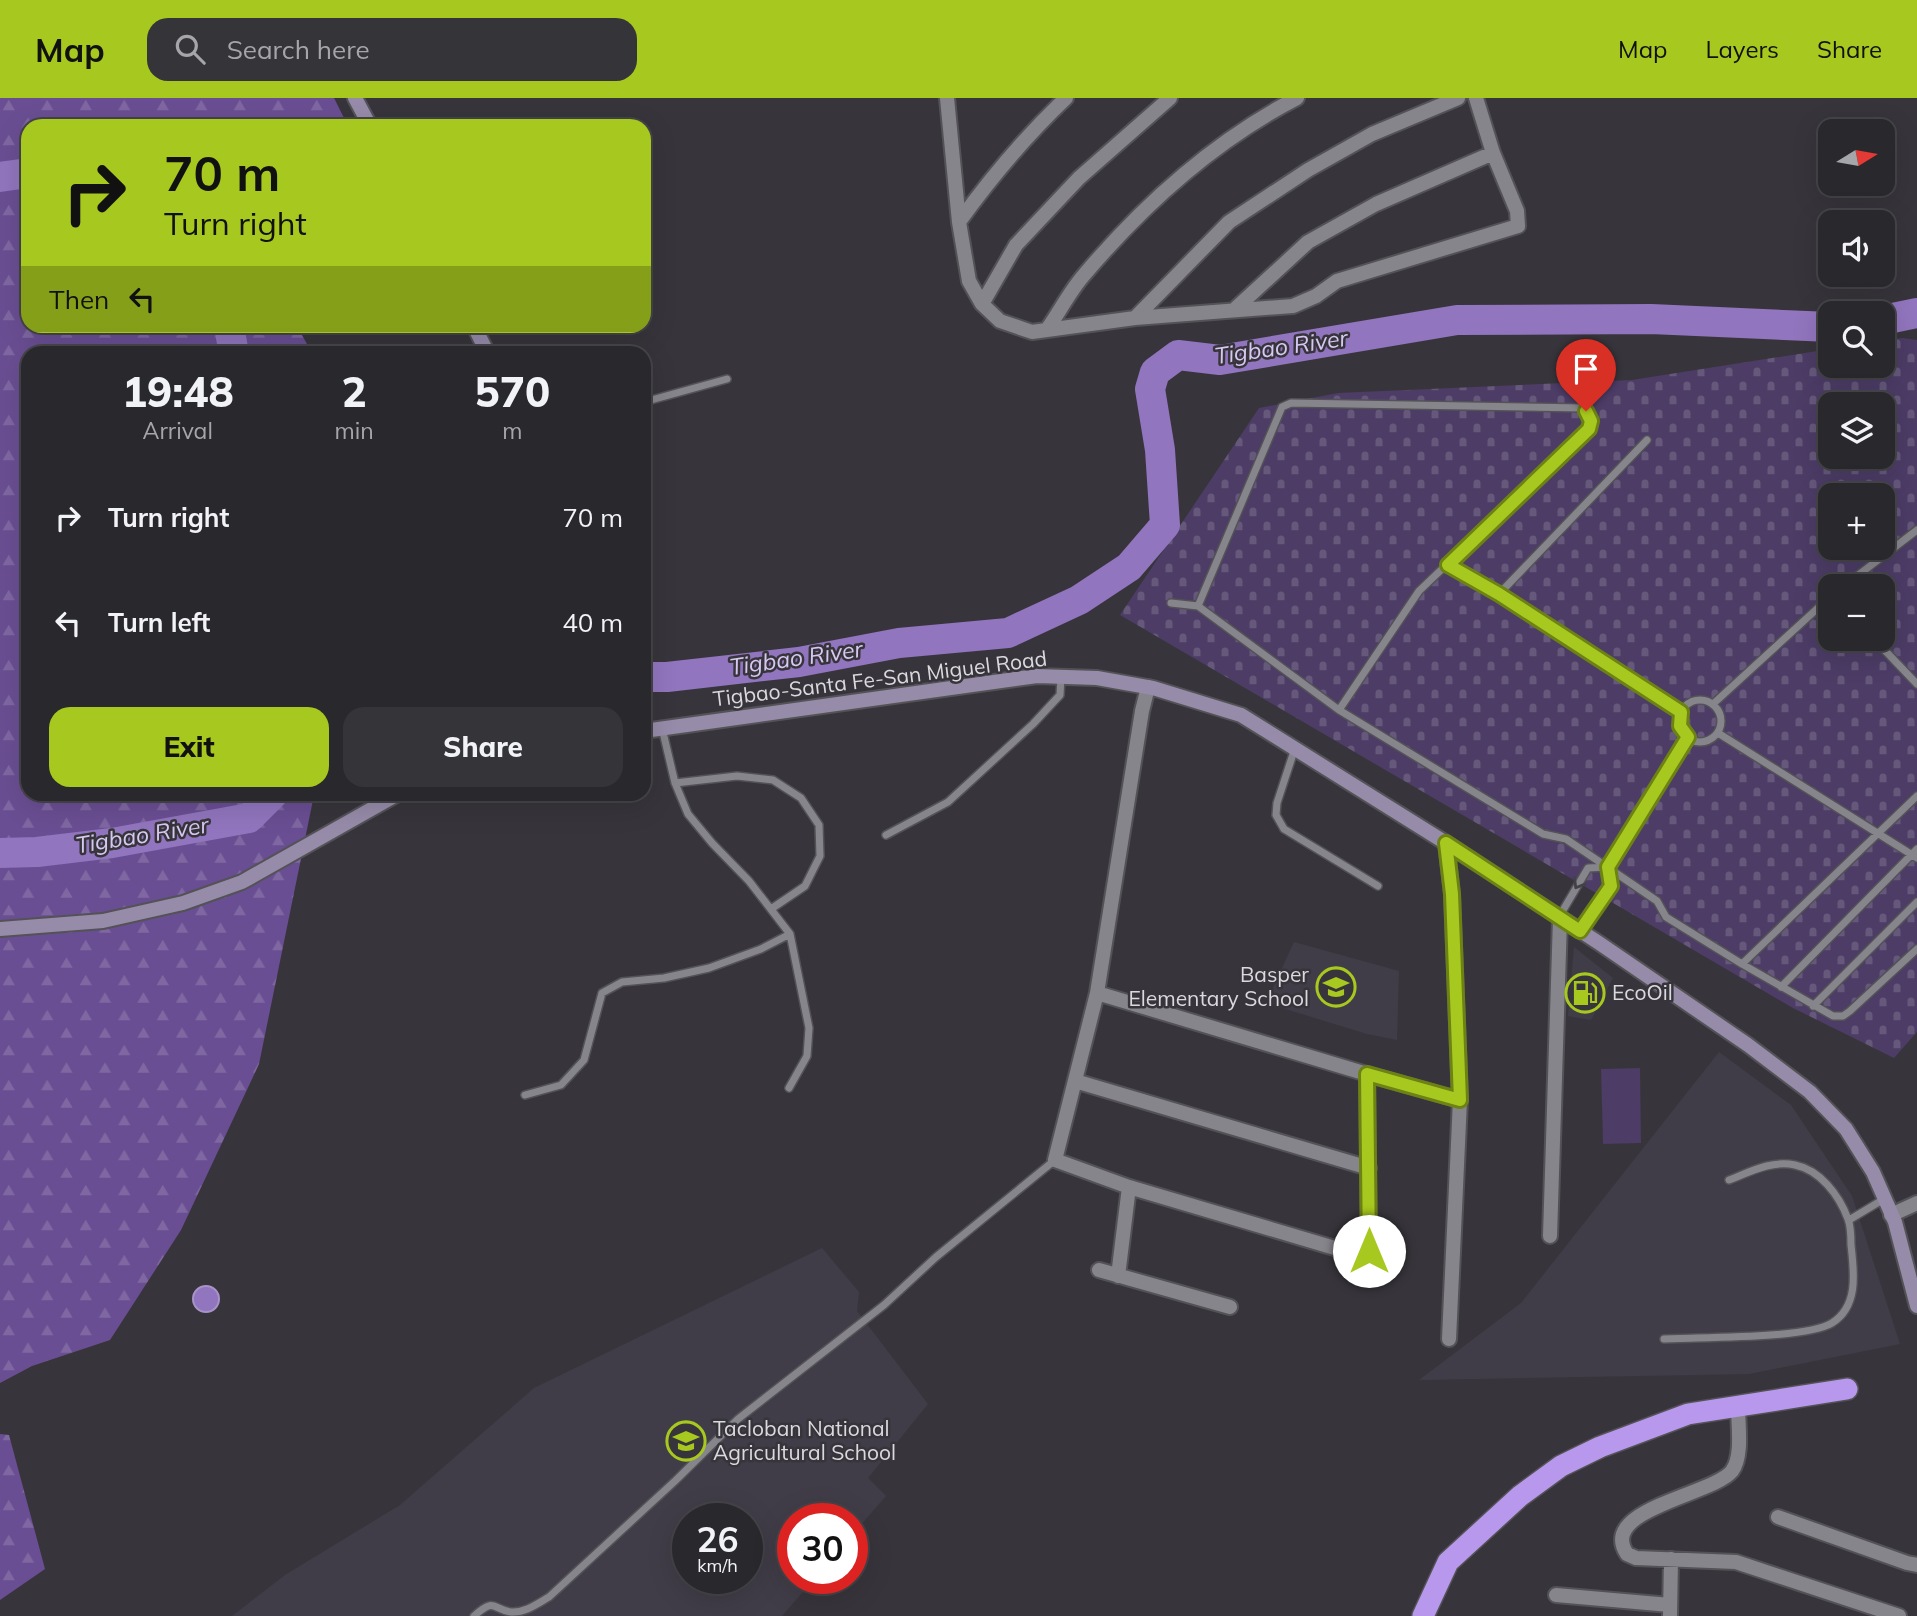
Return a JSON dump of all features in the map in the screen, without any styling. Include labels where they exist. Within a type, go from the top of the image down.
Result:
[{"type":"highway","points":[[1423,1616],[1448,1562],[1520,1496],[1562,1466],[1600,1447],[1688,1414],[1847,1389]]},
{"type":"main road","points":[[355,98],[366,119]]},
{"type":"main road","name":"Tigbao-Santa Fe-San Miguel Road","points":[[651,729],[1037,676],[1097,678],[1148,687],[1241,715],[1446,843],[1580,931],[1748,1045],[1810,1092],[1846,1129],[1873,1172],[1891,1215],[1917,1306]]},
{"type":"main road","points":[[0,929],[103,921],[183,903],[242,882],[386,801]]},
{"type":"street","points":[[947,98],[959,222],[969,281],[982,304],[1000,321],[1032,332],[1135,318],[1293,306],[1316,296],[1337,281],[1518,226],[1517,211],[1493,153],[1476,98]]},
{"type":"street","points":[[959,222],[1024,138],[1066,98]]},
{"type":"street","points":[[982,304],[1016,245],[1079,178],[1170,98]]},
{"type":"street","points":[[1048,328],[1082,277],[1142,213],[1189,169],[1243,130],[1297,98]]},
{"type":"street","points":[[1135,318],[1229,222],[1308,170],[1372,134],[1458,98]]},
{"type":"street","points":[[1234,310],[1308,242],[1376,204],[1493,153]]},
{"type":"street","points":[[1148,687],[1097,993],[1055,1160],[1129,1186],[1365,1257],[1369,1251],[1367,1074]]},
{"type":"street","points":[[1446,843],[1452,894],[1460,1100],[1449,1339]]},
{"type":"street","points":[[1550,1236],[1559,918]]},
{"type":"street","points":[[1097,993],[1460,1100]]},
{"type":"street","points":[[1075,1081],[1369,1168]]},
{"type":"street","points":[[1118,1276],[1129,1186]]},
{"type":"street","points":[[1891,1215],[1917,1203]]},
{"type":"street","points":[[1099,1270],[1230,1307]]},
{"type":"street","points":[[1738,1407],[1738,1453],[1733,1470],[1717,1483],[1639,1515],[1624,1531],[1621,1541],[1627,1554],[1636,1558],[1736,1562],[1899,1616]]},
{"type":"street","points":[[1778,1517],[1917,1565]]},
{"type":"street","points":[[1556,1595],[1670,1611],[1671,1559]]},
{"type":"lane","points":[[651,400],[727,379]]},
{"type":"lane","points":[[1198,606],[1282,407],[1291,403],[1584,408],[1590,415],[1589,429],[1419,592],[1339,710]]},
{"type":"lane","points":[[1499,594],[1647,440]]},
{"type":"lane","points":[[1860,574],[1917,530]]},
{"type":"lane","points":[[1448,565],[1499,594],[1681,712]]},
{"type":"lane","points":[[1171,603],[1198,606],[1339,710],[1543,834],[1566,839],[1657,901],[1666,917],[1833,1016],[1843,1016],[1917,949]]},
{"type":"lane","points":[[1713,704],[1818,608]]},
{"type":"lane","points":[[1885,651],[1917,684]]},
{"type":"lane","points":[[886,835],[948,802],[1034,724],[1060,695],[1061,677]]},
{"type":"lane","points":[[1692,701],[1707,701],[1713,704],[1720,714],[1718,733],[1709,740],[1702,741],[1688,737],[1680,726],[1681,712],[1692,701]]},
{"type":"lane","points":[[662,727],[675,783],[688,814],[749,881],[790,934],[809,1028],[807,1056],[789,1088]]},
{"type":"lane","points":[[1718,733],[1915,854],[1781,987]]},
{"type":"lane","points":[[1580,931],[1611,886],[1608,867],[1688,737]]},
{"type":"lane","points":[[1295,747],[1277,803],[1276,815],[1284,829],[1378,886]]},
{"type":"lane","points":[[675,783],[737,776],[772,780],[801,798],[818,825],[820,856],[805,886],[771,909]]},
{"type":"lane","points":[[1742,964],[1917,796]]},
{"type":"lane","points":[[1559,918],[1588,869],[1608,867]]},
{"type":"lane","points":[[1813,1006],[1917,902]]},
{"type":"lane","points":[[525,1095],[561,1084],[584,1060],[603,993],[622,982],[664,978],[709,968],[761,949],[790,934]]},
{"type":"lane","points":[[474,1616],[484,1607],[496,1605],[510,1612],[528,1609],[549,1597],[738,1419],[884,1305],[936,1257],[1055,1160]]},
{"type":"lane","points":[[1664,1339],[1805,1332],[1832,1323],[1847,1310],[1854,1283],[1849,1220],[1829,1187],[1814,1170],[1793,1164],[1770,1164],[1729,1180]]},
{"type":"lane","points":[[1849,1220],[1884,1199]]},
{"type":"shaded area","name":"Basper Elementary School","points":[[1294,942],[1399,971],[1397,1040],[1367,1034],[1266,1003]]},
{"type":"shaded area","points":[[1574,947],[1613,978],[1591,1020],[1568,1016]]},
{"type":"shaded area","points":[[1719,1052],[1791,1105],[1852,1196],[1900,1344],[1749,1374],[1419,1380],[1521,1303]]},
{"type":"shaded area","name":"Tacloban National Agricultural School","points":[[822,1248],[859,1292],[857,1311],[928,1404],[868,1478],[886,1496],[868,1517],[868,1503],[777,1503],[777,1594],[801,1594],[782,1616],[232,1616],[285,1575],[400,1505],[534,1388]]},
{"type":"shaded area","points":[[206,1286],[215,1290],[219,1299],[215,1308],[206,1312],[197,1308],[193,1299],[197,1290]]},
{"type":"green space","points":[[0,98],[334,98],[344,119],[21,119],[21,333],[301,333],[308,346],[21,346],[21,801],[313,801],[259,1064],[181,1230],[110,1340],[32,1366],[0,1383]]},
{"type":"green space","points":[[1895,339],[1917,340],[1917,1032],[1894,1058],[1793,1008],[1120,615],[1259,408],[1338,393],[1632,380],[1818,351],[1818,378],[1895,378]]},
{"type":"green space","points":[[1640,1068],[1641,1143],[1603,1144],[1601,1069]]},
{"type":"green space","points":[[0,1434],[9,1435],[45,1569],[0,1600]]},
{"type":"waterway","points":[[0,177],[21,174]]},
{"type":"waterway","name":"Tigbao River","points":[[1895,318],[1917,313]]},
{"type":"waterway","name":"Tigbao River","points":[[651,677],[799,662],[899,643],[1008,633],[1079,600],[1129,567],[1165,525],[1160,450],[1150,389],[1155,372],[1178,355],[1220,360],[1457,320],[1651,319],[1818,326]]},
{"type":"waterway","points":[[230,333],[233,346]]},
{"type":"waterway","name":"Tigbao River","points":[[0,853],[37,852],[112,843],[249,818],[266,801]]},
{"type":"place","name":"Basper Elementary School","points":[[1336,987]]},
{"type":"place","name":"EcoOil","points":[[1585,993]]},
{"type":"place","name":"Tacloban National Agricultural School","points":[[686,1441]]},
{"type":"route","points":[[1369,1251],[1367,1074],[1460,1100],[1452,894],[1446,843],[1580,931],[1611,886],[1608,867],[1688,737],[1680,726],[1681,712],[1499,594],[1448,565],[1589,429],[1591,421],[1586,411]]}]
